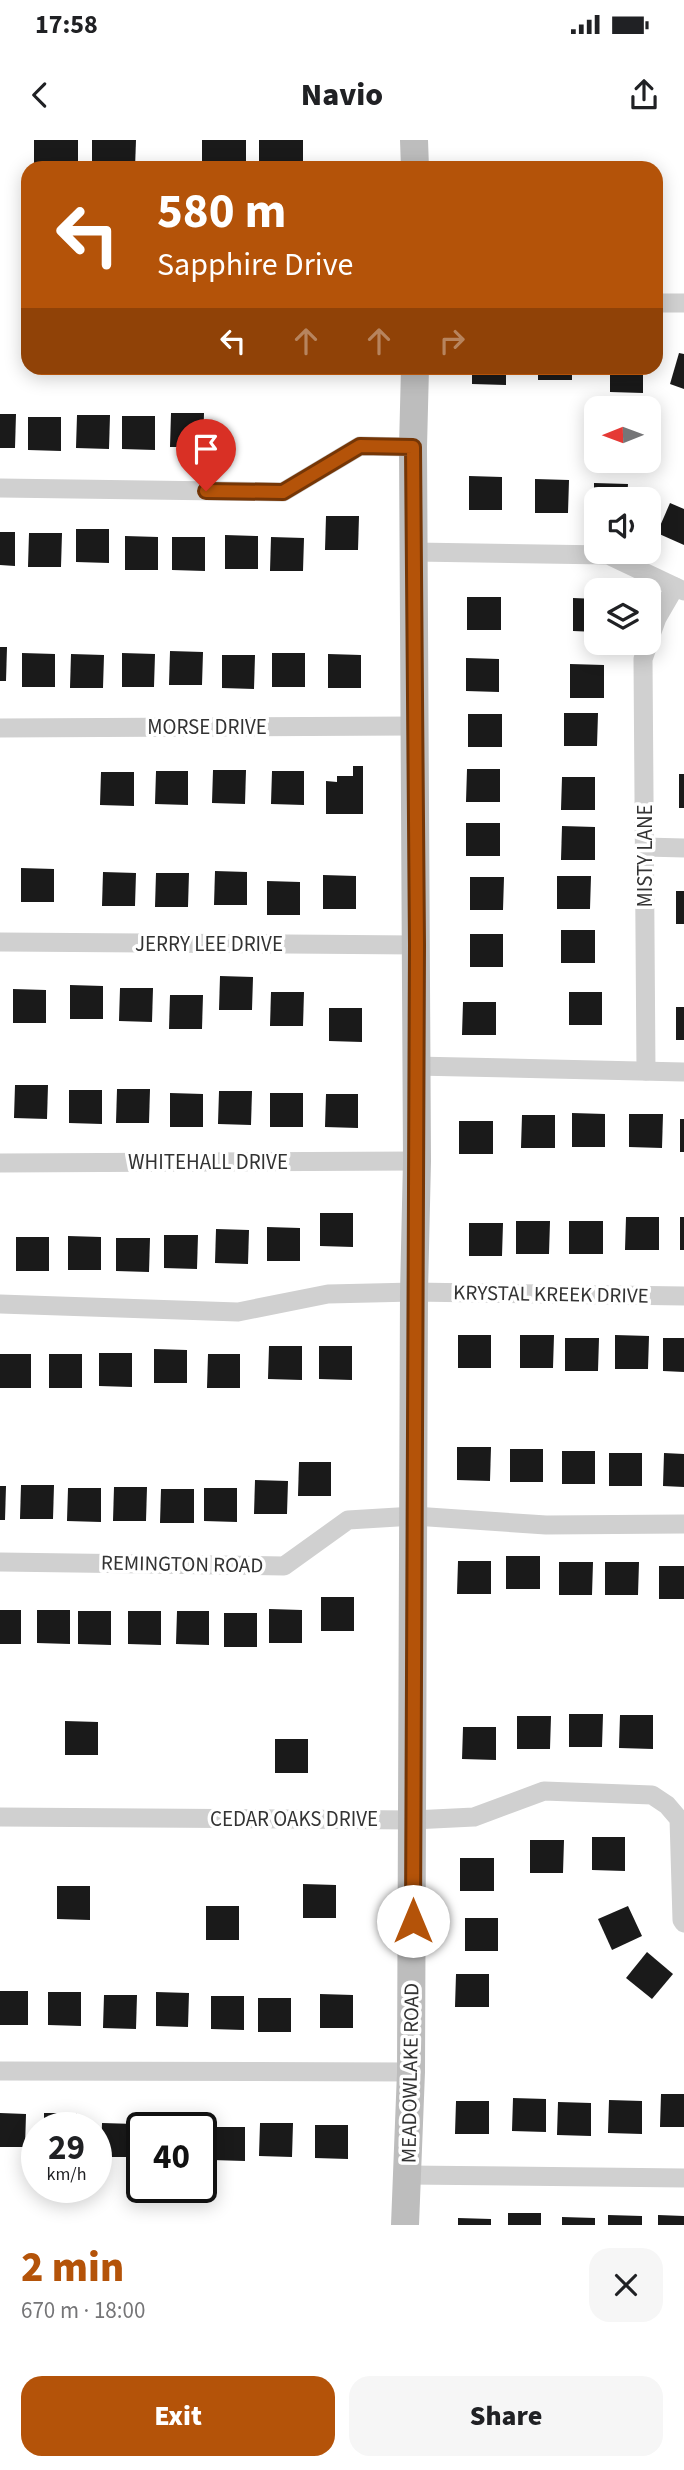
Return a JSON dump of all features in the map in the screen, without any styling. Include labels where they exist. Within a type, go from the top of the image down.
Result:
[{"type":"street","points":[[414,140],[415,161]]},
{"type":"street","points":[[663,303],[684,303]]},
{"type":"street","name":"MEADOWLAKE ROAD","points":[[405,2225],[411,2072],[414,1819],[414,1292],[417,1161],[415,375]]},
{"type":"street","points":[[0,488],[283,492],[360,446],[413,447]]},
{"type":"street","points":[[415,552],[608,555],[680,589]]},
{"type":"street","name":"MISTY LANE","points":[[661,613],[680,589]]},
{"type":"street","name":"MISTY LANE","points":[[644,655],[646,1071]]},
{"type":"street","name":"MORSE DRIVE","points":[[0,728],[415,726]]},
{"type":"street","points":[[645,847],[684,848]]},
{"type":"street","name":"JERRY LEE DRIVE","points":[[0,942],[417,945]]},
{"type":"street","points":[[415,1066],[684,1072]]},
{"type":"street","name":"WHITEHALL DRIVE","points":[[0,1163],[417,1161]]},
{"type":"street","name":"KRYSTAL KREEK DRIVE","points":[[0,1304],[238,1312],[328,1294],[414,1292],[684,1296]]},
{"type":"street","name":"REMINGTON ROAD","points":[[0,1562],[284,1566],[348,1520],[414,1516],[546,1525],[684,1524]]},
{"type":"street","name":"CEDAR OAKS DRIVE","points":[[0,1817],[474,1817],[544,1791],[652,1795],[667,1805],[678,1819],[684,1923]]},
{"type":"street","points":[[0,2071],[411,2072]]},
{"type":"street","points":[[407,2175],[684,2178]]},
{"type":"building","points":[[34,140],[78,140],[78,161],[34,161]]},
{"type":"building","points":[[92,140],[136,140],[135,161],[92,161]]},
{"type":"building","points":[[202,140],[246,140],[246,161],[202,161]]},
{"type":"building","points":[[259,140],[303,140],[303,161],[259,161]]},
{"type":"building","points":[[679,353],[684,354],[684,389],[670,384]]},
{"type":"building","points":[[472,375],[506,375],[506,385],[472,384]]},
{"type":"building","points":[[538,375],[572,375],[572,380],[538,380]]},
{"type":"building","points":[[610,375],[643,375],[643,393],[610,392]]},
{"type":"building","points":[[171,413],[204,413],[203,447],[170,447]]},
{"type":"building","points":[[0,414],[16,414],[15,448],[0,448]]},
{"type":"building","points":[[77,415],[110,415],[109,449],[76,448]]},
{"type":"building","points":[[122,416],[155,416],[155,450],[122,449]]},
{"type":"building","points":[[28,417],[61,417],[61,451],[28,450]]},
{"type":"building","points":[[469,476],[502,477],[502,510],[469,510]]},
{"type":"building","points":[[535,479],[569,480],[568,513],[535,513]]},
{"type":"building","points":[[594,483],[628,484],[628,487],[594,487]]},
{"type":"building","points":[[670,503],[684,509],[684,545],[661,535],[661,524]]},
{"type":"building","points":[[326,516],[359,516],[358,550],[325,550]]},
{"type":"building","points":[[76,529],[109,529],[109,563],[76,562]]},
{"type":"building","points":[[0,532],[15,532],[15,566],[0,565]]},
{"type":"building","points":[[29,533],[62,533],[61,567],[28,567]]},
{"type":"building","points":[[225,535],[258,536],[258,569],[225,569]]},
{"type":"building","points":[[125,536],[158,537],[158,570],[125,570]]},
{"type":"building","points":[[172,537],[205,537],[205,571],[172,570]]},
{"type":"building","points":[[271,537],[304,538],[303,571],[270,571]]},
{"type":"building","points":[[467,597],[501,597],[501,630],[467,630]]},
{"type":"building","points":[[573,598],[584,598],[584,631],[573,631]]},
{"type":"building","points":[[0,647],[7,647],[6,681],[0,681]]},
{"type":"building","points":[[170,651],[203,652],[202,685],[169,685]]},
{"type":"building","points":[[22,653],[55,654],[55,687],[22,687]]},
{"type":"building","points":[[122,653],[155,654],[154,687],[122,687]]},
{"type":"building","points":[[272,653],[305,653],[305,687],[272,687]]},
{"type":"building","points":[[71,654],[104,655],[103,688],[70,688]]},
{"type":"building","points":[[328,654],[361,655],[361,688],[328,688]]},
{"type":"building","points":[[222,655],[255,655],[254,689],[222,688]]},
{"type":"building","points":[[466,658],[499,659],[499,692],[466,691]]},
{"type":"building","points":[[570,664],[604,665],[604,698],[570,698]]},
{"type":"building","points":[[564,713],[598,713],[597,746],[564,746]]},
{"type":"building","points":[[468,714],[502,714],[502,747],[468,747]]},
{"type":"building","points":[[353,766],[363,766],[363,814],[326,814],[326,781],[337,782],[337,776],[353,776]]},
{"type":"building","points":[[467,769],[500,769],[500,802],[466,802]]},
{"type":"building","points":[[213,770],[246,770],[245,804],[212,803]]},
{"type":"building","points":[[156,771],[188,771],[188,805],[155,804]]},
{"type":"building","points":[[272,771],[304,771],[304,805],[271,804]]},
{"type":"building","points":[[101,772],[134,772],[134,806],[100,805]]},
{"type":"building","points":[[679,774],[684,774],[684,808],[679,808]]},
{"type":"building","points":[[562,777],[595,777],[595,810],[561,810]]},
{"type":"building","points":[[466,823],[500,823],[500,856],[466,856]]},
{"type":"building","points":[[562,826],[595,827],[595,860],[561,860]]},
{"type":"building","points":[[21,868],[54,869],[54,902],[21,902]]},
{"type":"building","points":[[215,871],[247,872],[247,905],[214,905]]},
{"type":"building","points":[[103,872],[136,873],[135,906],[102,906]]},
{"type":"building","points":[[156,873],[189,873],[188,907],[155,907]]},
{"type":"building","points":[[323,875],[356,876],[356,909],[323,909]]},
{"type":"building","points":[[557,876],[591,876],[590,909],[557,909]]},
{"type":"building","points":[[470,877],[504,877],[503,910],[470,910]]},
{"type":"building","points":[[267,881],[300,882],[300,915],[267,915]]},
{"type":"building","points":[[676,891],[684,891],[684,924],[676,924]]},
{"type":"building","points":[[561,930],[595,930],[595,963],[561,963]]},
{"type":"building","points":[[470,934],[503,934],[503,967],[470,967]]},
{"type":"building","points":[[220,976],[253,977],[252,1010],[219,1010]]},
{"type":"building","points":[[70,985],[103,986],[103,1019],[70,1019]]},
{"type":"building","points":[[120,988],[153,988],[152,1022],[119,1021]]},
{"type":"building","points":[[13,989],[46,990],[46,1023],[13,1023]]},
{"type":"building","points":[[271,992],[304,992],[303,1026],[270,1026]]},
{"type":"building","points":[[569,992],[602,992],[602,1025],[569,1025]]},
{"type":"building","points":[[170,995],[203,995],[202,1029],[169,1029]]},
{"type":"building","points":[[463,1002],[496,1002],[496,1035],[462,1035]]},
{"type":"building","points":[[676,1007],[684,1007],[684,1040],[676,1040]]},
{"type":"building","points":[[329,1008],[362,1008],[362,1042],[329,1041]]},
{"type":"building","points":[[15,1085],[48,1085],[47,1119],[14,1118]]},
{"type":"building","points":[[117,1089],[150,1089],[149,1123],[116,1123]]},
{"type":"building","points":[[69,1090],[102,1090],[102,1124],[69,1123]]},
{"type":"building","points":[[219,1091],[252,1091],[251,1125],[218,1124]]},
{"type":"building","points":[[170,1093],[203,1094],[203,1127],[170,1127]]},
{"type":"building","points":[[270,1093],[303,1093],[303,1127],[270,1127]]},
{"type":"building","points":[[326,1094],[358,1094],[358,1128],[325,1127]]},
{"type":"building","points":[[572,1113],[605,1114],[605,1147],[572,1147]]},
{"type":"building","points":[[629,1114],[663,1114],[662,1148],[629,1147]]},
{"type":"building","points":[[522,1115],[555,1115],[555,1148],[521,1148]]},
{"type":"building","points":[[680,1119],[684,1119],[684,1152],[680,1152]]},
{"type":"building","points":[[459,1121],[493,1121],[493,1154],[459,1154]]},
{"type":"building","points":[[320,1213],[353,1213],[353,1247],[320,1246]]},
{"type":"building","points":[[626,1217],[659,1217],[659,1250],[625,1250]]},
{"type":"building","points":[[680,1217],[684,1217],[684,1250],[680,1250]]},
{"type":"building","points":[[516,1221],[550,1221],[549,1254],[516,1254]]},
{"type":"building","points":[[569,1221],[603,1221],[603,1254],[569,1254]]},
{"type":"building","points":[[469,1223],[503,1223],[502,1256],[469,1256]]},
{"type":"building","points":[[267,1227],[300,1228],[300,1261],[267,1261]]},
{"type":"building","points":[[216,1229],[249,1230],[248,1264],[215,1263]]},
{"type":"building","points":[[164,1235],[198,1235],[197,1269],[164,1268]]},
{"type":"building","points":[[68,1236],[101,1237],[101,1270],[68,1270]]},
{"type":"building","points":[[16,1237],[49,1237],[49,1271],[16,1271]]},
{"type":"building","points":[[116,1238],[150,1238],[149,1272],[116,1271]]},
{"type":"building","points":[[458,1335],[491,1335],[491,1368],[458,1368]]},
{"type":"building","points":[[520,1335],[554,1335],[553,1368],[520,1368]]},
{"type":"building","points":[[615,1335],[649,1336],[648,1369],[615,1369]]},
{"type":"building","points":[[565,1338],[599,1338],[598,1371],[565,1371]]},
{"type":"building","points":[[663,1338],[684,1338],[684,1372],[663,1371]]},
{"type":"building","points":[[269,1346],[302,1346],[302,1380],[268,1379]]},
{"type":"building","points":[[319,1346],[352,1346],[352,1380],[319,1379]]},
{"type":"building","points":[[154,1349],[187,1350],[187,1383],[154,1383]]},
{"type":"building","points":[[99,1353],[132,1353],[132,1387],[99,1386]]},
{"type":"building","points":[[0,1354],[31,1354],[31,1388],[0,1388]]},
{"type":"building","points":[[49,1354],[82,1354],[82,1388],[49,1388]]},
{"type":"building","points":[[208,1354],[240,1354],[240,1388],[207,1388]]},
{"type":"building","points":[[457,1447],[491,1447],[490,1481],[457,1480]]},
{"type":"building","points":[[510,1449],[543,1449],[543,1482],[510,1482]]},
{"type":"building","points":[[562,1451],[595,1451],[595,1484],[562,1484]]},
{"type":"building","points":[[609,1453],[642,1453],[642,1486],[609,1486]]},
{"type":"building","points":[[664,1453],[684,1454],[684,1487],[663,1486]]},
{"type":"building","points":[[299,1462],[331,1462],[331,1496],[298,1496]]},
{"type":"building","points":[[255,1480],[288,1481],[287,1514],[254,1514]]},
{"type":"building","points":[[21,1485],[54,1485],[53,1519],[20,1519]]},
{"type":"building","points":[[0,1486],[6,1486],[5,1520],[0,1520]]},
{"type":"building","points":[[114,1487],[147,1487],[146,1521],[113,1521]]},
{"type":"building","points":[[68,1488],[101,1488],[101,1522],[67,1521]]},
{"type":"building","points":[[204,1488],[237,1488],[237,1522],[204,1521]]},
{"type":"building","points":[[161,1489],[194,1489],[194,1523],[160,1523]]},
{"type":"building","points":[[506,1556],[540,1556],[540,1589],[506,1589]]},
{"type":"building","points":[[458,1561],[491,1561],[491,1594],[457,1594]]},
{"type":"building","points":[[559,1562],[593,1562],[592,1595],[559,1595]]},
{"type":"building","points":[[605,1562],[639,1562],[638,1595],[605,1595]]},
{"type":"building","points":[[659,1566],[684,1566],[684,1599],[659,1599]]},
{"type":"building","points":[[321,1597],[354,1597],[354,1631],[321,1631]]},
{"type":"building","points":[[269,1609],[302,1610],[302,1643],[269,1643]]},
{"type":"building","points":[[0,1610],[21,1610],[21,1644],[0,1644]]},
{"type":"building","points":[[37,1610],[70,1610],[70,1644],[37,1643]]},
{"type":"building","points":[[78,1611],[111,1611],[111,1645],[78,1644]]},
{"type":"building","points":[[128,1611],[161,1611],[161,1645],[128,1644]]},
{"type":"building","points":[[177,1611],[209,1611],[209,1645],[176,1644]]},
{"type":"building","points":[[224,1613],[257,1613],[257,1647],[224,1647]]},
{"type":"building","points":[[569,1714],[603,1714],[602,1747],[569,1747]]},
{"type":"building","points":[[620,1715],[653,1715],[653,1749],[619,1748]]},
{"type":"building","points":[[517,1716],[551,1716],[550,1749],[517,1749]]},
{"type":"building","points":[[65,1721],[98,1722],[98,1755],[65,1755]]},
{"type":"building","points":[[463,1727],[496,1727],[496,1760],[462,1759]]},
{"type":"building","points":[[275,1739],[308,1739],[308,1773],[275,1773]]},
{"type":"building","points":[[592,1837],[625,1837],[625,1871],[592,1870]]},
{"type":"building","points":[[530,1840],[564,1840],[563,1873],[530,1873]]},
{"type":"building","points":[[460,1858],[494,1858],[494,1891],[460,1891]]},
{"type":"building","points":[[303,1884],[336,1885],[336,1918],[303,1918]]},
{"type":"building","points":[[57,1886],[90,1886],[90,1920],[57,1919]]},
{"type":"building","points":[[206,1906],[239,1906],[239,1940],[206,1940]]},
{"type":"building","points":[[628,1906],[642,1936],[612,1950],[598,1919]]},
{"type":"building","points":[[465,1918],[498,1918],[498,1951],[465,1951]]},
{"type":"building","points":[[647,1952],[673,1974],[652,1999],[626,1978]]},
{"type":"building","points":[[456,1974],[489,1974],[489,2007],[455,2007]]},
{"type":"building","points":[[0,1991],[28,1991],[28,2025],[0,2025]]},
{"type":"building","points":[[48,1992],[81,1992],[81,2026],[48,2025]]},
{"type":"building","points":[[156,1992],[189,1993],[188,2027],[156,2026]]},
{"type":"building","points":[[320,1994],[353,1995],[353,2028],[320,2028]]},
{"type":"building","points":[[104,1995],[137,1995],[136,2029],[103,2028]]},
{"type":"building","points":[[211,1996],[244,1996],[244,2030],[211,2029]]},
{"type":"building","points":[[258,1998],[291,1998],[291,2032],[258,2032]]},
{"type":"building","points":[[661,2094],[684,2094],[684,2127],[660,2127]]},
{"type":"building","points":[[513,2098],[546,2099],[546,2132],[512,2131]]},
{"type":"building","points":[[609,2100],[642,2101],[642,2134],[608,2133]]},
{"type":"building","points":[[456,2101],[489,2101],[489,2134],[455,2134]]},
{"type":"building","points":[[558,2102],[591,2103],[591,2136],[557,2135]]},
{"type":"building","points":[[0,2113],[21,2114],[21,2147],[0,2147]]},
{"type":"building","points":[[112,2123],[126,2124],[126,2157],[112,2157]]},
{"type":"building","points":[[260,2123],[293,2123],[292,2157],[259,2156]]},
{"type":"building","points":[[315,2125],[348,2125],[348,2159],[315,2158]]},
{"type":"building","points":[[217,2127],[245,2127],[245,2161],[217,2160]]},
{"type":"building","points":[[508,2213],[541,2213],[541,2225],[508,2225]]},
{"type":"building","points":[[608,2215],[642,2216],[642,2225],[608,2225]]},
{"type":"building","points":[[658,2215],[684,2216],[684,2225],[658,2225]]},
{"type":"building","points":[[562,2217],[595,2218],[595,2225],[562,2225]]},
{"type":"building","points":[[458,2218],[491,2219],[491,2225],[458,2225]]},
{"type":"route","points":[[206,491],[283,492],[360,446],[413,447],[417,1161],[414,1292],[413,1921]]}]
